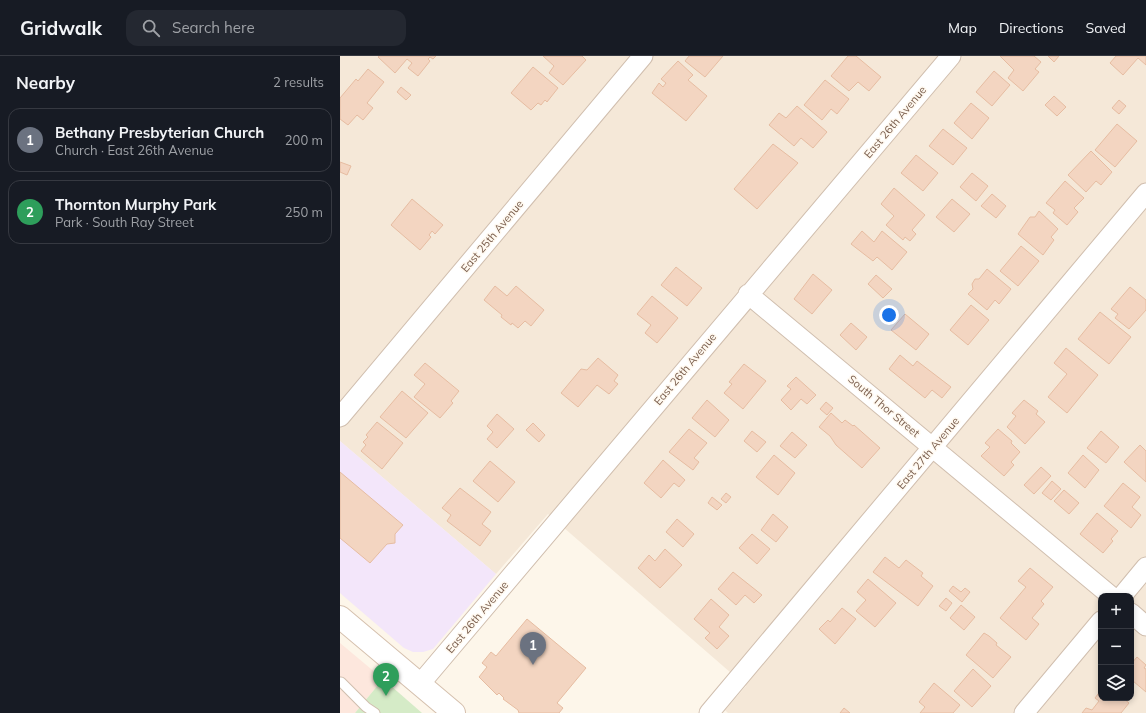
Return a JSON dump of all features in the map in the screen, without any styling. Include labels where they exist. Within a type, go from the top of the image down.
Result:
[{"type":"main road","points":[[340,617],[454,713]]},
{"type":"street","name":"East 25th Avenue","points":[[340,417],[643,56]]},
{"type":"street","name":"East 26th Avenue","points":[[420,684],[748,294],[951,56]]},
{"type":"street","name":"East 27th Avenue","points":[[709,713],[1146,193]]},
{"type":"street","name":"South Thor Street","points":[[748,294],[934,447],[1107,593]]},
{"type":"street","points":[[1124,593],[1146,567]]},
{"type":"street","points":[[1134,616],[1146,626]]},
{"type":"street","points":[[1024,713],[1098,625]]},
{"type":"lane","points":[[340,682],[363,710],[375,713]]},
{"type":"shaded area","points":[[340,56],[1146,56],[1146,713],[728,713],[725,710],[746,686],[548,514],[496,574],[340,441]]},
{"type":"shaded area","points":[[340,441],[496,574],[433,649],[423,652],[413,652],[404,648],[340,593]]},
{"type":"shaded area","points":[[340,643],[383,679],[355,713],[340,713]]},
{"type":"green space","points":[[383,679],[422,713],[355,713]]},
{"type":"building","points":[[436,56],[433,59],[430,57],[428,59],[430,61],[418,76],[408,68],[412,63],[407,59],[395,73],[378,57]]},
{"type":"building","points":[[543,56],[582,56],[586,60],[563,85],[549,73],[554,66]]},
{"type":"building","points":[[689,56],[723,56],[705,77],[685,61]]},
{"type":"building","points":[[848,56],[856,56],[881,77],[869,91],[858,82],[849,91],[831,76]]},
{"type":"building","points":[[1000,56],[1034,56],[1041,62],[1035,69],[1039,72],[1023,91],[1008,78],[1014,70]]},
{"type":"building","points":[[1048,56],[1059,56],[1054,62]]},
{"type":"building","points":[[1116,56],[1146,56],[1146,65],[1138,58],[1123,75],[1110,63]]},
{"type":"building","points":[[678,61],[693,75],[688,80],[707,96],[686,121],[652,93],[659,83],[663,87],[666,83],[661,79]]},
{"type":"building","points":[[533,67],[558,88],[547,102],[545,100],[541,105],[538,103],[531,110],[511,93]]},
{"type":"building","points":[[368,69],[384,82],[367,103],[373,108],[363,120],[357,115],[348,125],[340,119],[340,98],[356,79],[358,81]]},
{"type":"building","points":[[994,71],[1010,85],[992,106],[976,92]]},
{"type":"building","points":[[825,80],[849,99],[837,114],[831,109],[822,120],[804,105]]},
{"type":"building","points":[[401,87],[411,95],[406,100],[397,92]]},
{"type":"building","points":[[1054,96],[1066,107],[1057,116],[1045,105]]},
{"type":"building","points":[[1119,100],[1126,106],[1119,114],[1112,108]]},
{"type":"building","points":[[971,103],[989,118],[972,139],[954,123]]},
{"type":"building","points":[[797,106],[827,132],[813,148],[801,138],[794,146],[769,125],[779,113],[786,118]]},
{"type":"building","points":[[1117,124],[1137,141],[1115,167],[1095,150]]},
{"type":"building","points":[[943,129],[967,148],[953,165],[929,146]]},
{"type":"building","points":[[773,144],[798,163],[757,209],[734,189]]},
{"type":"building","points":[[1091,151],[1112,172],[1101,185],[1096,181],[1086,192],[1068,175]]},
{"type":"building","points":[[916,155],[938,173],[923,191],[901,173]]},
{"type":"building","points":[[340,162],[351,166],[347,175],[340,172]]},
{"type":"building","points":[[972,173],[988,186],[976,201],[960,187]]},
{"type":"building","points":[[1065,181],[1084,198],[1074,208],[1078,212],[1067,225],[1053,213],[1055,210],[1046,203]]},
{"type":"building","points":[[894,188],[925,215],[912,230],[916,234],[910,241],[905,237],[903,240],[886,225],[894,216],[881,204]]},
{"type":"building","points":[[992,194],[1006,206],[996,218],[981,206]]},
{"type":"building","points":[[412,199],[443,225],[435,234],[432,231],[429,235],[431,237],[420,250],[391,225]]},
{"type":"building","points":[[952,199],[970,214],[954,232],[936,217]]},
{"type":"building","points":[[1039,211],[1058,229],[1051,237],[1054,240],[1043,255],[1018,234],[1030,217],[1035,217]]},
{"type":"building","points":[[862,231],[874,242],[882,231],[907,252],[892,270],[877,257],[873,261],[851,244]]},
{"type":"building","points":[[1021,246],[1039,261],[1018,286],[1000,271]]},
{"type":"building","points":[[676,267],[702,288],[687,306],[661,285]]},
{"type":"building","points":[[987,269],[1011,289],[999,304],[995,300],[987,310],[968,294],[973,289],[972,284],[975,279],[979,279]]},
{"type":"building","points":[[813,274],[832,290],[812,314],[794,299]]},
{"type":"building","points":[[876,275],[892,289],[883,298],[868,284]]},
{"type":"building","points":[[495,286],[507,296],[516,286],[544,310],[531,326],[525,321],[518,328],[512,323],[511,325],[501,317],[502,315],[484,300]]},
{"type":"building","points":[[1130,287],[1146,300],[1146,310],[1129,329],[1115,318],[1118,314],[1111,309]]},
{"type":"building","points":[[652,296],[678,318],[657,343],[645,333],[651,325],[637,314]]},
{"type":"building","points":[[971,305],[989,320],[968,345],[950,330]]},
{"type":"building","points":[[1100,312],[1131,337],[1109,364],[1078,339]]},
{"type":"building","points":[[905,314],[929,334],[916,350],[891,330]]},
{"type":"building","points":[[851,323],[867,337],[856,350],[840,335]]},
{"type":"building","points":[[1066,348],[1098,375],[1067,413],[1048,397],[1067,374],[1054,363]]},
{"type":"building","points":[[900,355],[913,366],[917,361],[951,387],[942,398],[932,390],[925,398],[889,369]]},
{"type":"building","points":[[598,358],[618,375],[614,381],[618,384],[609,394],[597,385],[578,407],[561,393],[581,369],[587,370]]},
{"type":"building","points":[[425,363],[459,391],[451,401],[453,403],[440,418],[414,397],[425,384],[414,375]]},
{"type":"building","points":[[744,364],[766,381],[743,409],[724,393],[732,384],[729,382]]},
{"type":"building","points":[[796,377],[816,395],[807,404],[801,399],[791,410],[781,400],[791,389],[787,386]]},
{"type":"building","points":[[402,391],[428,413],[406,438],[380,417]]},
{"type":"building","points":[[707,400],[729,420],[715,437],[692,418]]},
{"type":"building","points":[[1024,400],[1038,411],[1036,414],[1045,422],[1025,444],[1007,427],[1016,416],[1012,413]]},
{"type":"building","points":[[826,402],[833,408],[827,415],[820,409]]},
{"type":"building","points":[[831,413],[842,423],[845,420],[853,426],[854,425],[880,448],[862,468],[836,445],[830,436],[819,427]]},
{"type":"building","points":[[497,414],[514,429],[497,448],[487,439],[493,432],[487,426]]},
{"type":"building","points":[[377,422],[403,443],[382,469],[361,451],[366,445],[363,442],[368,437],[366,435]]},
{"type":"building","points":[[533,423],[545,435],[539,442],[526,430]]},
{"type":"building","points":[[689,429],[707,443],[694,458],[699,462],[693,470],[669,452]]},
{"type":"building","points":[[998,429],[1012,441],[1011,443],[1020,452],[1011,462],[1014,465],[1004,476],[981,456],[990,447],[985,443]]},
{"type":"building","points":[[752,431],[766,442],[757,452],[744,441]]},
{"type":"building","points":[[1101,431],[1119,447],[1106,463],[1087,448]]},
{"type":"building","points":[[792,432],[807,445],[795,458],[780,446]]},
{"type":"building","points":[[1140,445],[1146,451],[1146,482],[1124,462]]},
{"type":"building","points":[[774,455],[795,473],[778,495],[756,477]]},
{"type":"building","points":[[1083,455],[1099,470],[1085,488],[1068,473]]},
{"type":"building","points":[[663,460],[685,480],[679,487],[674,483],[661,498],[644,483]]},
{"type":"building","points":[[490,461],[515,482],[498,502],[473,481]]},
{"type":"building","points":[[1041,467],[1051,476],[1034,494],[1024,485]]},
{"type":"building","points":[[340,472],[403,525],[395,534],[395,543],[387,544],[370,563],[340,538]]},
{"type":"building","points":[[1052,481],[1061,489],[1051,500],[1042,493]]},
{"type":"building","points":[[1123,483],[1140,497],[1132,507],[1141,515],[1131,528],[1104,506]]},
{"type":"building","points":[[460,488],[491,512],[482,524],[491,531],[480,546],[447,521],[451,515],[442,508]]},
{"type":"building","points":[[1064,490],[1079,503],[1069,514],[1054,501]]},
{"type":"building","points":[[726,493],[731,497],[726,503],[721,499]]},
{"type":"building","points":[[712,497],[722,505],[717,510],[708,503]]},
{"type":"building","points":[[1097,513],[1118,531],[1111,539],[1113,541],[1103,553],[1080,534]]},
{"type":"building","points":[[773,514],[788,527],[776,542],[761,530]]},
{"type":"building","points":[[677,519],[694,534],[683,547],[666,532]]},
{"type":"building","points":[[752,534],[770,549],[757,564],[739,548]]},
{"type":"building","points":[[665,549],[682,565],[660,588],[638,568],[649,555],[655,561]]},
{"type":"building","points":[[885,557],[899,568],[906,560],[923,573],[921,576],[933,586],[918,606],[873,572]]},
{"type":"building","points":[[1030,568],[1053,587],[1041,601],[1044,604],[1032,618],[1039,624],[1026,640],[1000,618],[1026,587],[1018,581]]},
{"type":"building","points":[[733,572],[762,595],[754,603],[745,595],[736,605],[718,589]]},
{"type":"building","points":[[868,579],[896,603],[875,627],[856,611],[866,600],[857,592]]},
{"type":"building","points":[[953,586],[961,592],[965,588],[970,592],[962,602],[949,591]]},
{"type":"building","points":[[946,598],[952,603],[946,611],[939,606]]},
{"type":"building","points":[[711,599],[729,615],[719,627],[729,636],[717,649],[705,638],[710,633],[694,619]]},
{"type":"building","points":[[961,605],[975,617],[964,630],[950,618]]},
{"type":"building","points":[[842,608],[856,619],[835,644],[819,629],[828,620],[830,622]]},
{"type":"building","points":[[527,619],[586,668],[557,703],[563,708],[559,713],[519,713],[518,710],[503,699],[504,698],[499,693],[497,695],[479,677],[487,667],[482,663],[491,652],[496,656]]},
{"type":"building","points":[[984,633],[1011,657],[993,678],[966,655]]},
{"type":"building","points":[[1137,657],[1146,665],[1144,668],[1146,669],[1146,692],[1134,682],[1134,660]]},
{"type":"building","points":[[973,669],[991,686],[972,707],[954,691]]},
{"type":"building","points":[[934,683],[960,705],[953,713],[920,713],[925,707],[919,702]]},
{"type":"building","points":[[1099,701],[1127,701],[1129,703],[1121,713],[1082,713],[1086,708],[1092,710]]},
{"type":"building","points":[[844,708],[850,713],[840,713]]},
{"type":"place","name":"Bethany Presbyterian Church","points":[[533,665]]},
{"type":"place","name":"Thornton Murphy Park","points":[[386,696]]}]
